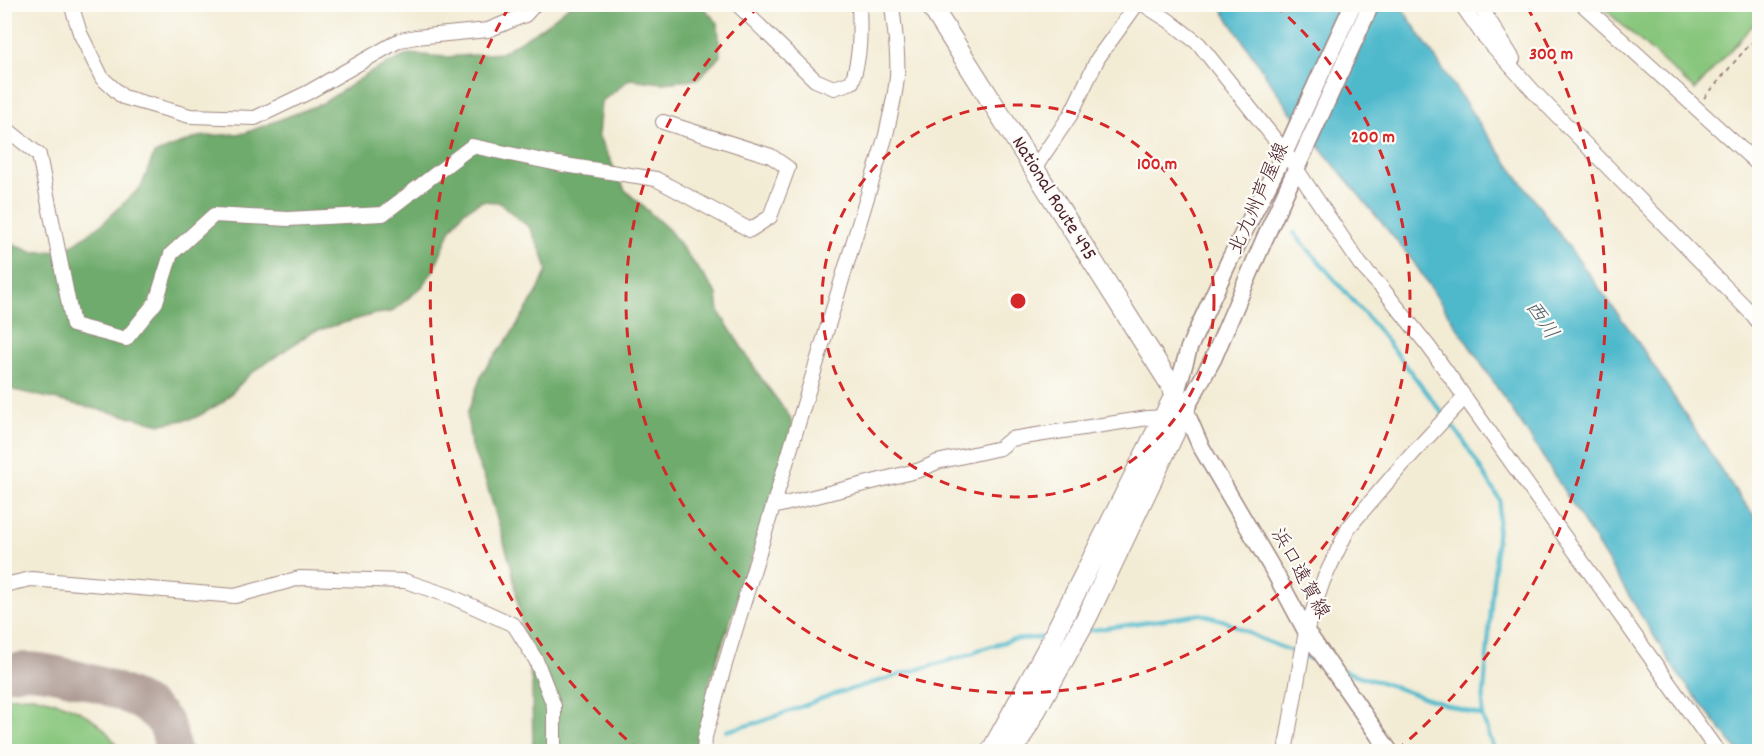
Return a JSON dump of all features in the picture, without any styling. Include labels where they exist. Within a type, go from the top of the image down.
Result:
[{"type":"highway","name":"National Route 495","points":[[930,4],[1180,401]]},
{"type":"highway","points":[[991,752],[1046,651],[1164,417],[1180,401]]},
{"type":"highway","points":[[1013,752],[1087,617],[1180,401]]},
{"type":"main road","name":"北九州芦屋線","points":[[1180,401],[1189,348],[1230,260],[1288,146],[1353,4]]},
{"type":"main road","name":"北九州芦屋線","points":[[1180,401],[1213,359],[1371,4]]},
{"type":"main road","name":"浜口遠賀線","points":[[1180,401],[1200,445],[1306,631],[1390,752]]},
{"type":"street","points":[[71,4],[80,33],[102,78],[123,97],[190,116],[255,118],[326,83],[400,40],[488,30],[525,15],[535,4]]},
{"type":"street","points":[[737,4],[815,80],[834,88],[852,82],[858,62],[859,4]]},
{"type":"street","points":[[704,752],[705,737],[725,664],[888,126],[897,73],[897,46],[892,4]]},
{"type":"street","points":[[1034,169],[1071,114],[1098,58],[1137,4]]},
{"type":"street","points":[[1143,4],[1199,44],[1288,146],[1360,264],[1429,347],[1718,752]]},
{"type":"street","points":[[1461,4],[1482,34],[1535,93],[1760,324]]},
{"type":"street","points":[[1479,4],[1535,93]]},
{"type":"street","points":[[1582,4],[1760,166]]},
{"type":"street","points":[[4,127],[39,156],[73,325],[126,339],[156,303],[171,254],[214,215],[288,219],[382,214],[472,146],[558,164],[656,179],[750,230],[770,217],[788,168],[771,156],[663,122]]},
{"type":"street","points":[[1285,752],[1306,631],[1323,581],[1349,527],[1402,464],[1465,397]]},
{"type":"street","points":[[772,507],[920,470],[937,462],[1000,448],[1011,439],[1164,417]]},
{"type":"street","points":[[4,585],[30,579],[235,596],[300,578],[405,581],[450,596],[514,625],[536,660],[554,706],[555,752]]},
{"type":"path","points":[[1696,106],[1723,78],[1743,50],[1760,35]]},
{"type":"green space","points":[[570,5],[701,5],[718,23],[720,56],[698,79],[663,83],[630,79],[601,102],[598,135],[625,190],[669,230],[717,294],[719,312],[761,378],[790,417],[794,434],[710,680],[699,751],[533,751],[532,684],[512,569],[486,482],[471,446],[467,414],[483,371],[510,336],[538,291],[547,270],[530,228],[498,202],[482,201],[464,211],[451,229],[433,271],[422,287],[391,312],[375,314],[312,332],[249,375],[223,402],[195,418],[161,424],[5,388],[4,235],[11,243],[32,252],[64,251],[102,224],[141,187],[154,154],[198,137],[245,133],[323,103],[371,72],[409,54],[446,57],[501,53],[543,27]]},
{"type":"green space","points":[[1600,5],[1759,5],[1759,18],[1695,90]]},
{"type":"green space","points":[[33,696],[80,711],[108,733],[116,744],[109,748],[81,752],[5,751],[5,697]]},
{"type":"water","name":"西川","points":[[1219,5],[1400,5],[1482,128],[1634,336],[1729,482],[1759,522],[1759,751],[1738,751],[1677,673],[1538,449],[1413,261],[1287,107]]},
{"type":"waterway","points":[[1294,233],[1375,326],[1461,437],[1500,500],[1482,716],[1495,752]]},
{"type":"waterway","points":[[1086,631],[1201,614],[1225,621],[1261,639],[1319,662]]},
{"type":"waterway","points":[[726,731],[760,722],[835,694],[1012,640],[1046,637]]},
{"type":"waterway","points":[[1341,670],[1482,716]]},
{"type":"taxiway","points":[[4,673],[42,671],[81,679],[124,694],[157,713],[166,725],[173,752]]}]
